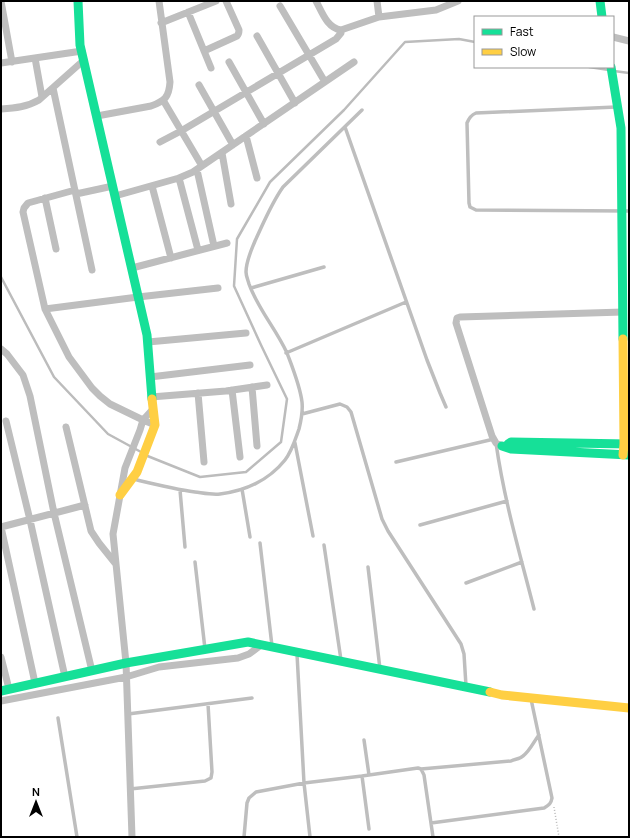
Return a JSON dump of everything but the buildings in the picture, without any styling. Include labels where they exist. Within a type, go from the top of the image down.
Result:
[{"type":"street","points":[[1,1],[12,62]]},
{"type":"street","points":[[78,1],[80,46],[148,342],[155,425],[134,476],[120,495]]},
{"type":"street","points":[[96,116],[151,106],[166,98],[169,91],[170,82],[159,1]]},
{"type":"street","points":[[161,23],[216,1]]},
{"type":"street","points":[[204,51],[237,36],[238,34],[238,30],[226,1]]},
{"type":"street","points":[[316,1],[329,24],[341,30],[379,17],[436,10],[446,3],[458,1]]},
{"type":"street","points":[[377,1],[379,17]]},
{"type":"street","points":[[600,1],[602,16]]},
{"type":"street","points":[[280,6],[325,82]]},
{"type":"street","points":[[188,12],[211,68]]},
{"type":"street","points":[[160,142],[309,56],[336,38],[341,33],[341,30]]},
{"type":"street","points":[[257,36],[295,103]]},
{"type":"street","points":[[614,37],[629,41]]},
{"type":"street","points":[[1,63],[35,58],[83,56]]},
{"type":"street","points":[[1,109],[32,104],[53,88],[83,56]]},
{"type":"street","points":[[35,58],[42,97]]},
{"type":"street","points":[[229,62],[264,124]]},
{"type":"street","points":[[115,196],[180,178],[193,172],[354,62]]},
{"type":"street","points":[[611,68],[621,128],[625,212],[623,312],[627,444],[626,455],[511,449],[497,443],[456,323],[457,318],[623,312]]},
{"type":"street","points":[[199,85],[233,145]]},
{"type":"street","points":[[53,88],[92,270]]},
{"type":"street","points":[[163,100],[181,131],[199,168],[214,246]]},
{"type":"street","points":[[246,136],[257,178]]},
{"type":"street","points":[[222,153],[231,204]]},
{"type":"street","points":[[180,178],[198,250]]},
{"type":"street","points":[[113,186],[28,202],[24,208],[24,212],[45,309],[69,357],[92,388],[110,404],[155,425]]},
{"type":"street","points":[[152,186],[171,258]]},
{"type":"street","points":[[45,198],[56,249]]},
{"type":"street","points":[[132,268],[227,243]]},
{"type":"street","points":[[45,309],[218,288]]},
{"type":"street","points":[[148,342],[246,333]]},
{"type":"street","points":[[1,349],[7,354],[23,375],[27,384],[54,513],[92,671]]},
{"type":"street","points":[[150,377],[250,365]]},
{"type":"street","points":[[152,397],[232,390],[268,385]]},
{"type":"street","points":[[252,387],[257,446]]},
{"type":"street","points":[[232,390],[240,457]]},
{"type":"street","points":[[198,393],[204,462]]},
{"type":"street","points":[[132,837],[126,663],[113,534],[125,468],[143,420],[153,409]]},
{"type":"street","points":[[6,421],[65,677]]},
{"type":"street","points":[[66,427],[91,531],[116,563]]},
{"type":"street","points":[[497,443],[627,444]]},
{"type":"street","points":[[35,684],[1,527],[85,506]]},
{"type":"street","points":[[1,657],[5,690],[126,663],[248,642],[502,695],[629,708]]},
{"type":"street","points":[[1,701],[126,677],[160,667],[238,658],[249,654],[261,645]]},
{"type":"lane","points":[[617,106],[476,113],[472,115],[467,123],[469,203],[470,207],[476,210],[625,212]]},
{"type":"lane","points":[[134,476],[180,490],[206,494],[219,494],[242,489],[261,481],[285,459],[295,442],[302,414],[302,403],[296,378],[286,353],[276,333],[259,307],[251,288],[246,274],[247,260],[267,213],[283,187],[362,110]]},
{"type":"lane","points":[[345,127],[406,302],[446,407]]},
{"type":"lane","points":[[251,288],[324,267]]},
{"type":"lane","points":[[286,353],[406,302]]},
{"type":"lane","points":[[302,414],[340,404],[347,407],[351,412],[382,519],[388,531],[461,644],[464,654],[467,688]]},
{"type":"lane","points":[[295,442],[313,536]]},
{"type":"lane","points":[[396,462],[497,443],[499,464],[507,501],[534,609]]},
{"type":"lane","points":[[242,489],[250,537]]},
{"type":"lane","points":[[180,490],[185,547]]},
{"type":"lane","points":[[420,525],[507,501]]},
{"type":"lane","points":[[260,543],[272,648]]},
{"type":"lane","points":[[324,545],[341,662]]},
{"type":"lane","points":[[195,562],[205,650]]},
{"type":"lane","points":[[466,583],[522,562]]},
{"type":"lane","points":[[368,567],[380,670]]},
{"type":"lane","points":[[297,653],[304,783],[310,837]]},
{"type":"lane","points":[[128,714],[252,698]]},
{"type":"lane","points":[[431,823],[544,808],[549,806],[552,798],[531,698]]},
{"type":"lane","points":[[130,790],[204,781],[211,778],[212,772],[208,704]]},
{"type":"lane","points":[[58,718],[77,837]]},
{"type":"lane","points":[[244,837],[247,803],[249,798],[256,792],[304,783],[418,768],[511,761],[523,756],[539,735]]},
{"type":"lane","points":[[364,740],[369,775]]},
{"type":"lane","points":[[421,768],[424,775],[433,837]]},
{"type":"lane","points":[[362,776],[369,829]]},
{"type":"path","points":[[552,798],[559,837]]},
{"type":"waterway","points":[[145,455],[200,477],[246,472],[281,442],[287,399],[234,286],[237,239],[270,182],[344,110],[405,42],[459,39],[474,42]]},
{"type":"waterway","points":[[596,68],[609,70]]},
{"type":"waterway","points":[[614,71],[629,73]]},
{"type":"waterway","points":[[1,277],[54,377],[108,434],[141,452]]},
{"type":"traffic: fast","points":[[78,1],[80,45],[147,335],[152,399]]},
{"type":"traffic: fast","points":[[600,1],[602,16]]},
{"type":"traffic: fast","points":[[611,68],[621,128],[623,339]]},
{"type":"traffic: fast","points":[[508,444],[511,442],[629,444]]},
{"type":"traffic: fast","points":[[502,446],[511,449],[629,455]]},
{"type":"traffic: fast","points":[[1,691],[126,663],[248,642],[490,692]]},
{"type":"traffic: slow","points":[[623,339],[623,455]]},
{"type":"traffic: slow","points":[[120,495],[137,472],[155,425],[152,399]]},
{"type":"traffic: slow","points":[[490,692],[502,695],[629,708]]}]
